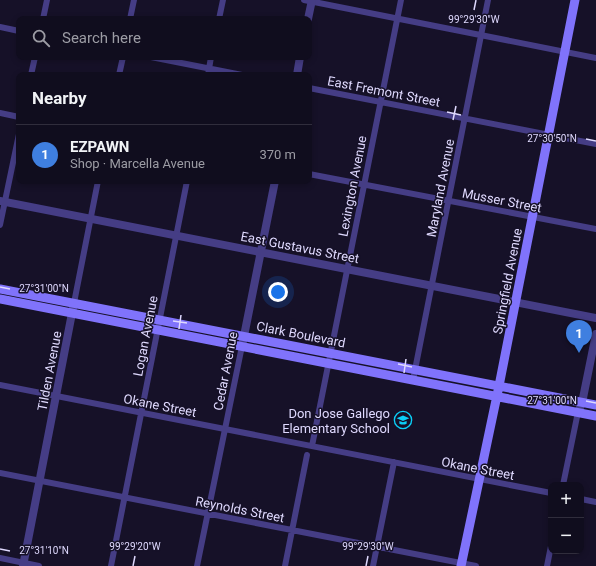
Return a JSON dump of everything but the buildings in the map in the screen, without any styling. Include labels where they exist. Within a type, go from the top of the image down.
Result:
[{"type":"main road","name":"Springfield Avenue","points":[[462,565],[575,0]]},
{"type":"main road","name":"Clark Boulevard","points":[[0,289],[596,405]]},
{"type":"main road","name":"Clark Boulevard","points":[[0,299],[596,416]]},
{"type":"street","points":[[44,16],[47,0]]},
{"type":"street","points":[[131,16],[134,0]]},
{"type":"street","points":[[219,16],[222,0]]},
{"type":"street","points":[[308,16],[309,0],[481,36],[596,58]]},
{"type":"street","name":"Lexington Avenue","points":[[312,446],[329,353],[401,0]]},
{"type":"street","name":"Maryland Avenue","points":[[413,380],[488,0]]},
{"type":"street","points":[[0,27],[16,30]]},
{"type":"street","points":[[32,72],[34,60]]},
{"type":"street","points":[[120,72],[122,60]]},
{"type":"street","points":[[162,60],[208,72],[210,60]]},
{"type":"street","points":[[298,72],[300,60]]},
{"type":"street","name":"East Fremont Street","points":[[312,89],[596,144]]},
{"type":"street","points":[[0,113],[16,116]]},
{"type":"street","points":[[0,225],[2,201],[16,146]]},
{"type":"street","name":"Musser Street","points":[[312,175],[596,230]]},
{"type":"street","name":"Tilden Avenue","points":[[23,564],[97,184]]},
{"type":"street","name":"Logan Avenue","points":[[111,566],[186,184]]},
{"type":"street","name":"Cedar Avenue","points":[[197,566],[274,184]]},
{"type":"street","name":"East Gustavus Street","points":[[2,201],[432,284],[596,318]]},
{"type":"street","points":[[564,482],[596,334]]},
{"type":"street","name":"Okane Street","points":[[0,385],[548,492]]},
{"type":"street","points":[[285,566],[307,455]]},
{"type":"street","points":[[373,566],[394,462]]},
{"type":"street","name":"Reynolds Street","points":[[0,473],[124,498],[377,545],[462,565],[476,566]]},
{"type":"street","points":[[584,500],[596,502]]},
{"type":"street","points":[[547,566],[549,554]]},
{"type":"street","points":[[0,558],[23,564],[39,566]]},
{"type":"place","name":"EZPAWN","points":[[579,353]]},
{"type":"place","name":"Don Jose Gallego Elementary School","points":[[403,420]]}]
